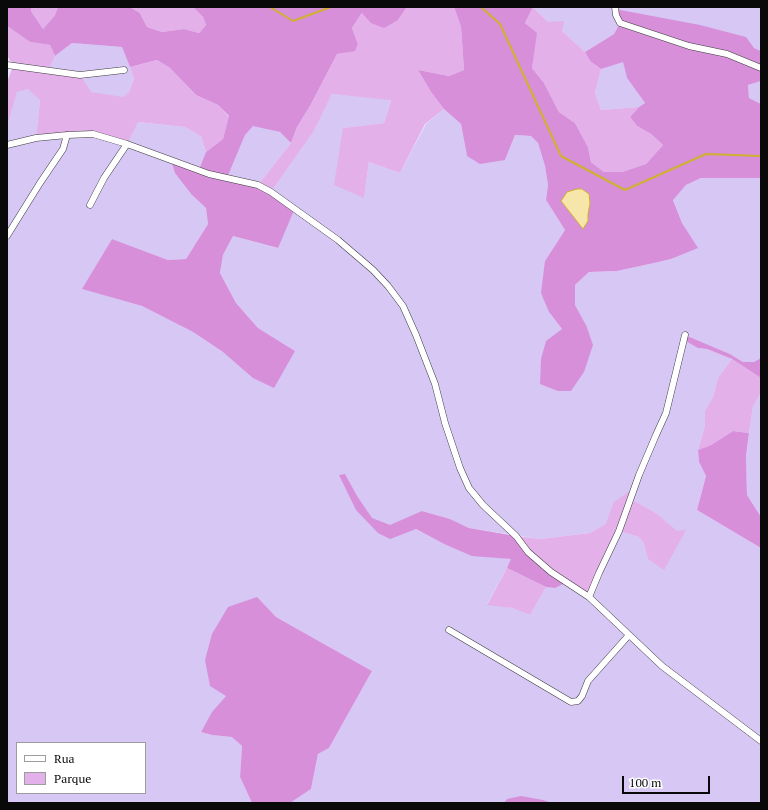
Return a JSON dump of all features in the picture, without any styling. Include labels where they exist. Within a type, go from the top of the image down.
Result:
[{"type":"street","points":[[615,7],[616,15],[620,23],[689,46],[727,54],[761,68]]},
{"type":"street","points":[[7,66],[80,75],[124,70]]},
{"type":"street","points":[[7,145],[36,138],[93,134],[127,144],[209,174],[258,185],[271,192],[338,240],[388,286],[403,306],[435,384],[445,423],[469,488],[483,505],[516,536],[528,552],[551,572],[589,597],[662,666],[761,741]]},
{"type":"street","points":[[7,236],[63,149],[67,135]]},
{"type":"street","points":[[90,205],[104,178],[127,144]]},
{"type":"street","points":[[589,597],[620,531],[639,475],[666,413],[685,335]]},
{"type":"street","points":[[449,630],[571,702],[578,701],[582,696],[588,681],[629,635]]},
{"type":"shaded area","points":[[7,7],[31,7],[31,11],[43,29],[55,15],[58,7],[130,7],[140,13],[147,27],[162,32],[184,29],[199,33],[206,25],[203,17],[193,7],[407,7],[398,20],[384,28],[371,23],[362,13],[352,28],[358,44],[355,51],[337,54],[310,106],[297,127],[291,143],[280,132],[253,126],[245,135],[227,178],[258,185],[295,208],[278,248],[233,236],[223,255],[220,273],[236,303],[258,328],[295,351],[274,388],[253,378],[223,352],[193,332],[142,306],[82,289],[112,239],[168,260],[186,259],[208,224],[206,208],[192,195],[175,173],[171,160],[199,170],[206,152],[223,139],[229,116],[218,105],[196,95],[170,68],[157,60],[130,67],[122,47],[72,43],[55,56],[50,45],[30,42],[7,26]]},
{"type":"shaded area","points":[[454,7],[533,7],[525,23],[537,33],[532,68],[544,83],[559,112],[575,123],[588,147],[591,162],[604,172],[622,172],[646,164],[663,145],[651,134],[637,126],[630,117],[645,103],[627,78],[623,62],[601,69],[590,61],[585,52],[614,34],[620,23],[615,9],[700,25],[746,37],[754,48],[761,51],[761,81],[748,85],[749,98],[761,104],[761,178],[701,178],[686,185],[673,200],[682,223],[698,248],[671,259],[654,263],[617,271],[589,272],[575,285],[575,305],[586,325],[593,345],[584,372],[571,391],[558,391],[540,384],[541,359],[546,341],[562,329],[549,312],[541,293],[545,261],[565,230],[546,200],[548,185],[545,166],[538,143],[531,136],[515,135],[505,160],[480,164],[467,156],[461,124],[444,109],[431,92],[418,70],[449,76],[464,70],[461,27]]},
{"type":"shaded area","points":[[533,7],[761,7],[761,51],[754,48],[620,23],[614,34],[585,52],[562,31],[548,22]]},
{"type":"shaded area","points":[[72,43],[122,47],[134,77],[129,92],[123,98],[91,92],[48,71],[55,56]]},
{"type":"shaded area","points":[[623,61],[627,78],[645,103],[639,107],[601,110],[595,93],[601,69]]},
{"type":"shaded area","points":[[761,81],[761,104],[749,98],[748,85]]},
{"type":"shaded area","points":[[29,89],[40,99],[36,138],[138,122],[185,127],[201,135],[206,152],[192,195],[206,208],[208,224],[186,259],[168,260],[112,239],[83,289],[142,306],[193,332],[223,352],[295,351],[258,328],[236,303],[220,273],[223,255],[233,236],[277,248],[271,192],[314,131],[332,94],[391,99],[384,123],[343,128],[364,198],[369,162],[400,173],[426,124],[444,109],[461,124],[467,156],[505,160],[515,135],[531,136],[538,143],[545,166],[548,185],[546,200],[565,230],[545,261],[549,312],[562,329],[586,325],[575,305],[575,285],[589,272],[617,271],[654,263],[671,259],[697,248],[682,223],[673,199],[686,185],[701,178],[761,178],[761,358],[755,362],[743,362],[730,354],[685,335],[698,348],[707,349],[732,359],[718,378],[713,397],[705,411],[705,426],[698,450],[699,462],[706,476],[697,510],[761,548],[761,803],[290,803],[311,789],[318,754],[329,748],[372,671],[276,617],[256,597],[226,696],[212,713],[201,732],[212,735],[233,737],[242,746],[240,777],[252,803],[7,803],[7,127],[17,91]],"holes":[[[631,499],[656,513],[677,532],[686,531],[648,559],[644,544],[639,537],[619,531],[555,588],[546,587],[530,615],[512,608],[487,604],[512,559],[472,555],[444,544],[410,526],[422,511],[450,519],[469,528],[540,539],[590,533],[607,524],[613,503]]]},
{"type":"shaded area","points":[[253,125],[280,132],[291,143],[258,185],[227,178],[245,135]]},
{"type":"shaded area","points":[[582,189],[589,194],[590,203],[588,221],[583,229],[561,201],[567,192]]},
{"type":"shaded area","points":[[685,335],[730,354],[743,362],[754,362],[761,358],[761,378],[732,359],[707,349],[698,348],[684,340]]},
{"type":"shaded area","points":[[761,392],[761,517],[747,495],[746,456],[753,405]]},
{"type":"shaded area","points":[[733,431],[749,433],[746,456],[747,495],[761,517],[761,548],[697,510],[706,476],[699,462],[698,450],[711,445]]},
{"type":"shaded area","points":[[345,474],[357,496],[372,518],[390,525],[422,511],[450,519],[469,528],[516,536],[528,552],[567,582],[555,588],[546,587],[507,568],[511,559],[472,556],[444,544],[416,529],[390,539],[378,533],[356,510],[339,475]]},
{"type":"shaded area","points":[[257,597],[276,617],[372,671],[329,748],[318,754],[311,789],[290,803],[252,803],[240,777],[242,746],[232,737],[212,735],[201,732],[212,712],[226,696],[210,686],[205,660],[212,634],[228,607]]},
{"type":"shaded area","points":[[521,796],[552,803],[504,803],[507,799]]},
{"type":"green space","points":[[31,7],[58,7],[55,15],[43,29],[31,11]]},
{"type":"green space","points":[[130,7],[193,7],[203,17],[206,25],[199,33],[184,29],[162,32],[147,27],[140,13]]},
{"type":"green space","points":[[407,7],[454,7],[461,27],[464,70],[449,76],[418,70],[431,92],[444,109],[425,124],[400,173],[369,162],[364,198],[334,185],[343,128],[384,123],[391,100],[332,94],[314,131],[271,192],[258,185],[291,143],[297,127],[310,106],[337,54],[355,50],[358,44],[352,28],[363,12],[398,20]]},
{"type":"green space","points":[[533,7],[548,22],[564,21],[562,31],[585,52],[590,61],[601,69],[595,93],[601,110],[639,107],[630,117],[637,126],[651,134],[663,145],[646,164],[622,172],[604,172],[591,162],[588,147],[575,123],[559,112],[544,83],[532,68],[536,33],[525,23]]},
{"type":"green space","points":[[7,26],[30,42],[50,45],[55,56],[48,71],[80,75],[91,92],[123,97],[129,92],[134,78],[130,67],[157,60],[170,68],[196,95],[218,105],[229,117],[223,139],[206,152],[201,136],[185,127],[138,122],[127,144],[93,134],[36,138],[40,100],[28,89],[17,92],[7,127],[7,82],[13,66],[7,55]]},
{"type":"green space","points":[[732,359],[761,378],[761,392],[753,406],[749,433],[733,431],[711,445],[698,450],[705,426],[705,411],[713,397],[718,378]]},
{"type":"green space","points":[[635,487],[631,499],[656,513],[677,531],[686,530],[664,570],[648,559],[644,544],[639,537],[619,531],[589,597],[551,572],[516,536],[540,539],[590,533],[606,524],[613,503]]},
{"type":"green space","points":[[507,568],[546,587],[530,615],[512,608],[487,605]]},
{"type":"waterway","points":[[270,7],[293,21],[331,7]]},
{"type":"waterway","points":[[481,7],[500,24],[561,156],[625,190],[706,154],[761,156]]}]
